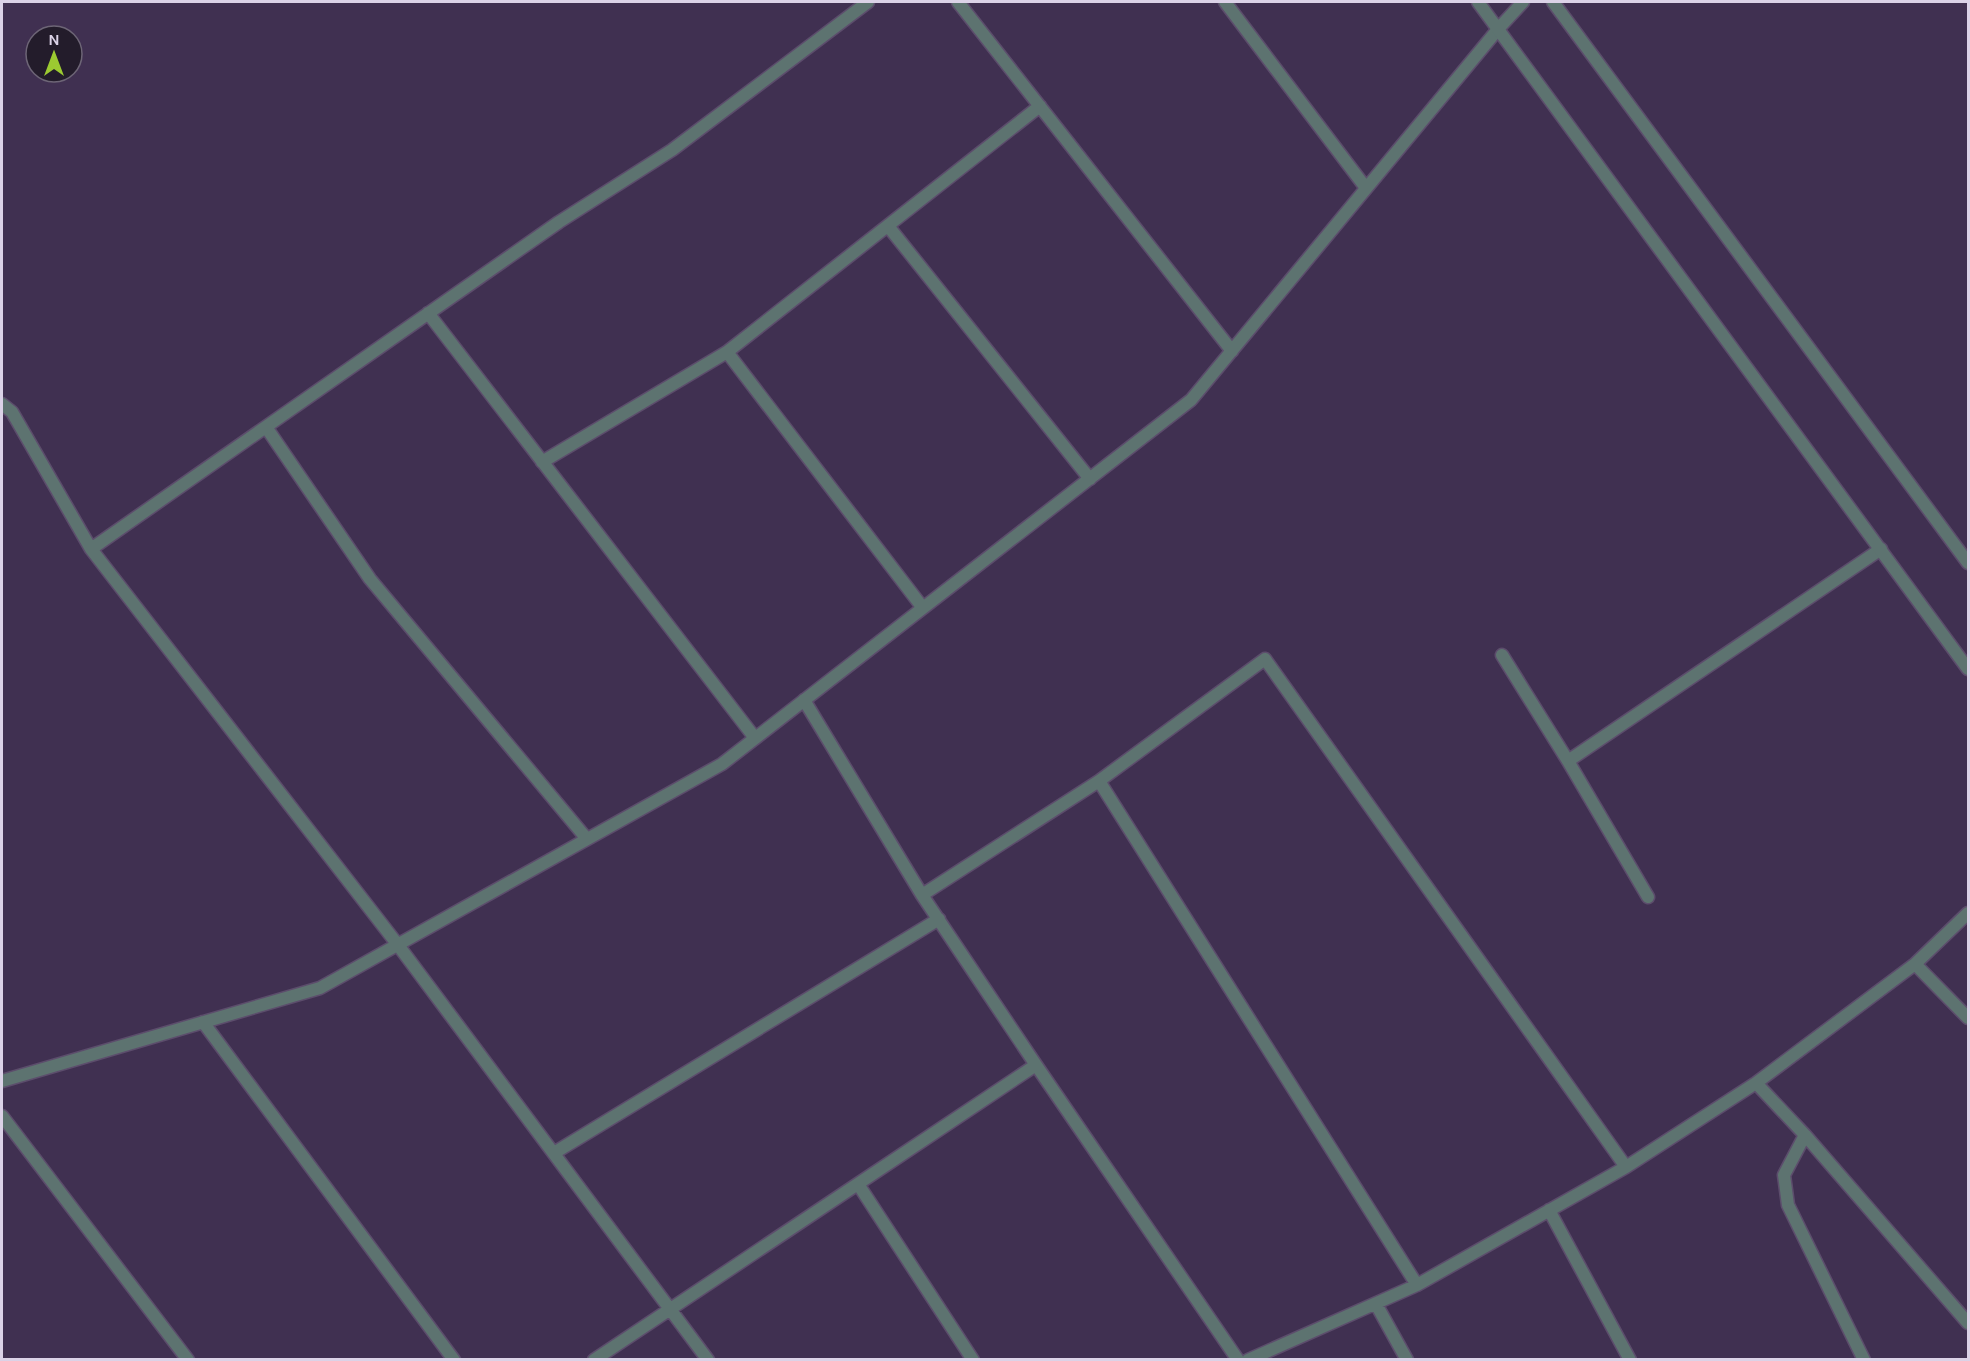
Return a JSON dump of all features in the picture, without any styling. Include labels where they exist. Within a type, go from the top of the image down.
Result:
[{"type":"street","points":[[91,549],[559,222],[672,150],[868,2]]},
{"type":"street","points":[[958,2],[1232,351]]},
{"type":"street","points":[[1225,2],[1366,188]]},
{"type":"street","points":[[1478,2],[1968,669]]},
{"type":"street","points":[[2,1081],[320,988],[722,764],[1191,400],[1523,2]]},
{"type":"street","points":[[1553,2],[1968,562]]},
{"type":"street","points":[[542,462],[727,352],[1040,106]]},
{"type":"street","points":[[888,226],[1090,479]]},
{"type":"street","points":[[428,313],[755,738]]},
{"type":"street","points":[[727,352],[923,608]]},
{"type":"street","points":[[2,404],[12,412],[91,549],[398,945],[708,1359]]},
{"type":"street","points":[[266,427],[370,579],[587,839]]},
{"type":"street","points":[[1568,761],[1881,549]]},
{"type":"street","points":[[1502,655],[1648,897]]},
{"type":"street","points":[[922,895],[1099,782],[1265,659],[1626,1167]]},
{"type":"street","points":[[804,700],[922,895],[1238,1359]]},
{"type":"street","points":[[1099,782],[1417,1285]]},
{"type":"street","points":[[1248,1359],[1417,1285],[1626,1167],[1756,1083],[1915,964],[1968,913]]},
{"type":"street","points":[[554,1153],[939,919]]},
{"type":"street","points":[[1915,964],[1968,1018]]},
{"type":"street","points":[[203,1022],[454,1359]]},
{"type":"street","points":[[594,1359],[1036,1065]]},
{"type":"street","points":[[1756,1083],[1805,1135],[1968,1323]]},
{"type":"street","points":[[2,1116],[188,1359]]},
{"type":"street","points":[[1805,1135],[1784,1175],[1788,1205],[1864,1359]]},
{"type":"street","points":[[858,1184],[974,1359]]},
{"type":"street","points":[[1549,1210],[1630,1359]]},
{"type":"street","points":[[1376,1304],[1407,1359]]}]
